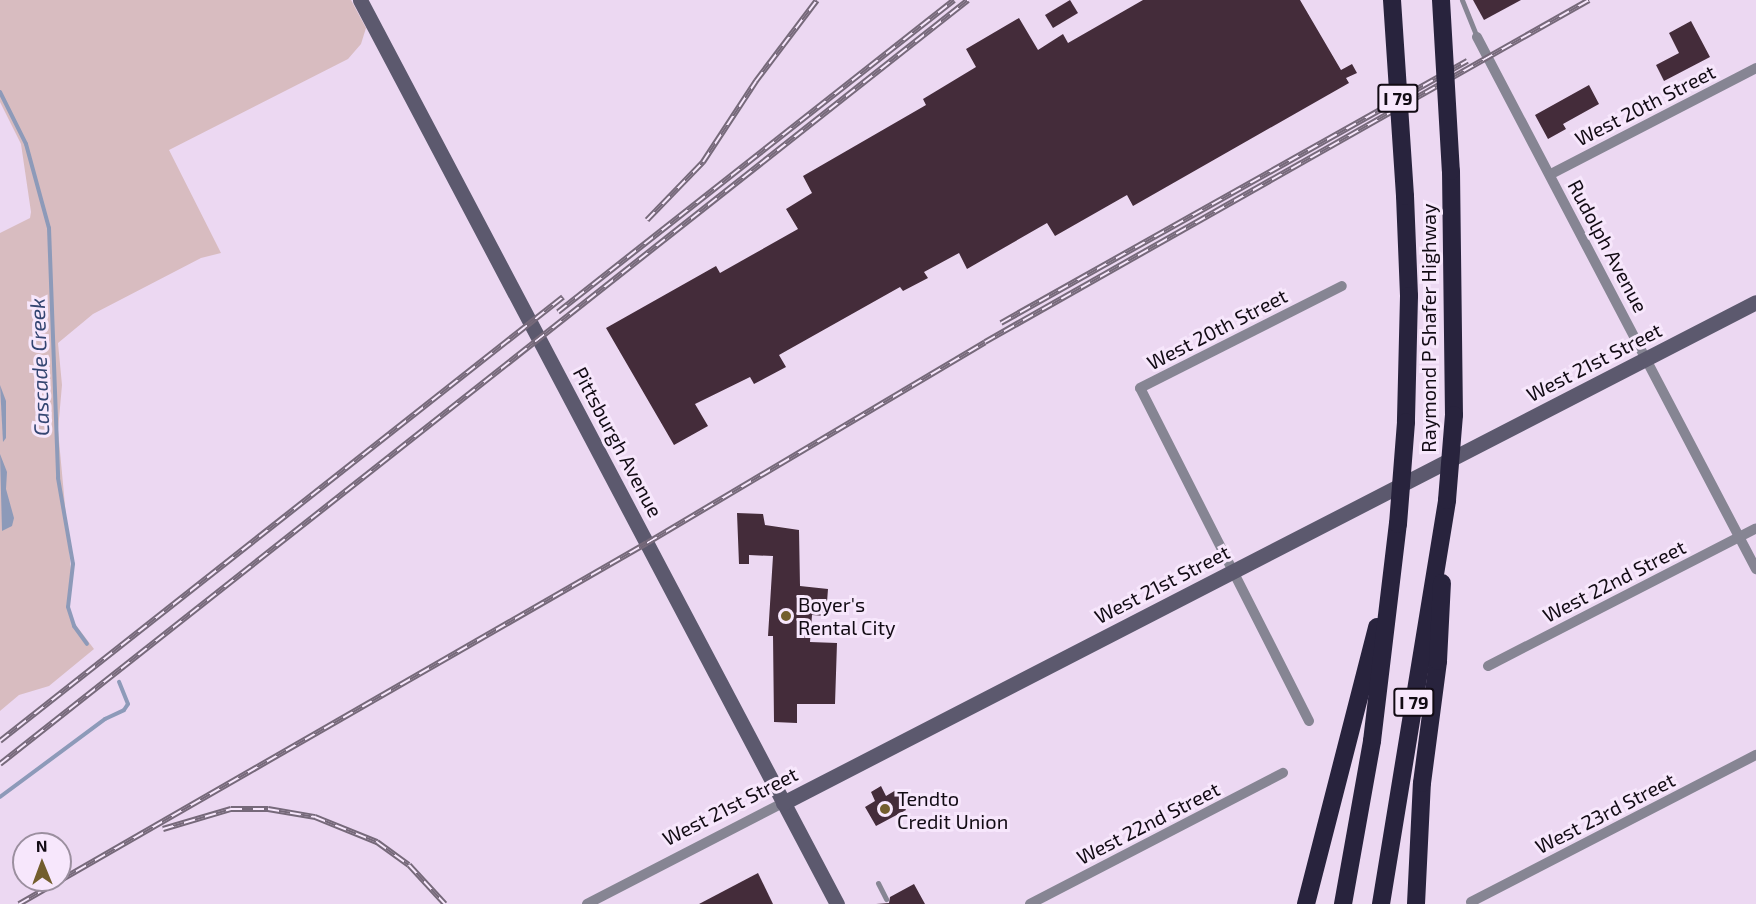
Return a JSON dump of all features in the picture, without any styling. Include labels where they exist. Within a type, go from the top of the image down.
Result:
[{"type":"highway","name":"Raymond P Shafer Highway","points":[[1343,904],[1371,741],[1389,579],[1398,524],[1406,422],[1409,296],[1392,0]]},
{"type":"highway","name":"Raymond P Shafer Highway","points":[[1381,904],[1447,500],[1454,415],[1451,171],[1441,0]]},
{"type":"highway","points":[[1416,904],[1422,783],[1438,661],[1447,500]]},
{"type":"highway","points":[[1306,904],[1389,579]]},
{"type":"street","name":"Pittsburgh Avenue","points":[[360,0],[837,904]]},
{"type":"street","name":"Rudolph Avenue","points":[[1478,37],[1756,568]]},
{"type":"street","name":"West 20th Street","points":[[1551,174],[1756,68]]},
{"type":"street","name":"West 20th Street","points":[[1232,571],[1140,388],[1342,286]]},
{"type":"street","name":"West 21st Street","points":[[587,904],[1756,302]]},
{"type":"street","name":"West 22nd Street","points":[[1488,666],[1756,528]]},
{"type":"street","points":[[1232,571],[1310,721]]},
{"type":"street","name":"West 23rd Street","points":[[1471,902],[1756,755]]},
{"type":"street","name":"West 22nd Street","points":[[1030,904],[1282,773]]},
{"type":"lane","points":[[1462,0],[1478,37]]},
{"type":"lane","points":[[878,883],[886,899]]},
{"type":"shaded area","points":[[0,0],[351,0],[366,28],[361,44],[348,59],[169,150],[221,253],[201,258],[93,314],[58,343],[62,385],[58,430],[71,570],[69,616],[94,649],[49,686],[19,695],[0,711],[0,233],[30,218],[31,212],[21,144],[0,102]]},
{"type":"water","points":[[0,385],[6,401],[6,438],[3,442]]},
{"type":"water","points":[[0,454],[7,472],[6,489],[14,518],[12,526],[2,531]]},
{"type":"building","points":[[1070,0],[1078,13],[1053,28],[1045,15]]},
{"type":"building","points":[[1143,0],[1300,0],[1341,70],[1352,64],[1357,73],[1346,78],[1349,83],[1133,206],[1127,195],[1055,236],[1047,223],[967,269],[959,253],[924,272],[928,278],[903,291],[900,287],[779,355],[786,367],[754,384],[750,377],[695,404],[708,426],[674,445],[606,328],[716,266],[720,273],[798,229],[786,209],[812,193],[803,176],[926,105],[923,99],[976,67],[966,49],[1019,18],[1038,50],[1063,34],[1068,43]]},
{"type":"building","points":[[1473,0],[1521,0],[1484,20]]},
{"type":"building","points":[[1691,21],[1710,57],[1664,81],[1656,65],[1679,53],[1669,33]]},
{"type":"building","points":[[1589,85],[1599,104],[1563,124],[1566,129],[1548,139],[1535,115]]},
{"type":"building","points":[[737,513],[763,514],[765,525],[799,530],[800,586],[828,589],[826,616],[812,615],[810,642],[837,643],[835,704],[797,704],[797,723],[774,722],[773,636],[768,636],[773,556],[749,555],[749,564],[739,564]]},
{"type":"building","points":[[881,786],[886,796],[896,790],[906,810],[876,826],[865,807],[875,801],[871,792]]},
{"type":"building","points":[[758,873],[773,904],[699,904]]},
{"type":"building","points":[[914,884],[925,904],[876,904],[889,903],[890,897]]},
{"type":"waterway","name":"Cascade Creek","points":[[0,92],[26,144],[49,228],[58,478],[73,564],[68,607],[74,626],[87,644]]},
{"type":"waterway","name":"Cascade Creek","points":[[0,797],[105,719],[124,710],[128,704],[119,682]]},
{"type":"railway","points":[[647,220],[703,162],[756,81],[817,0]]},
{"type":"railway","points":[[558,312],[954,0]]},
{"type":"railway","points":[[0,764],[968,0]]},
{"type":"railway","points":[[19,904],[647,543],[985,342],[1589,0]]},
{"type":"railway","points":[[1001,323],[1467,61]]},
{"type":"railway","points":[[0,741],[563,297]]},
{"type":"railway","points":[[163,829],[231,809],[268,809],[315,817],[377,842],[409,865],[445,904]]},
{"type":"place","name":"Boyer's Rental City","points":[[786,616]]},
{"type":"place","name":"Tendto Credit Union","points":[[885,809]]}]
